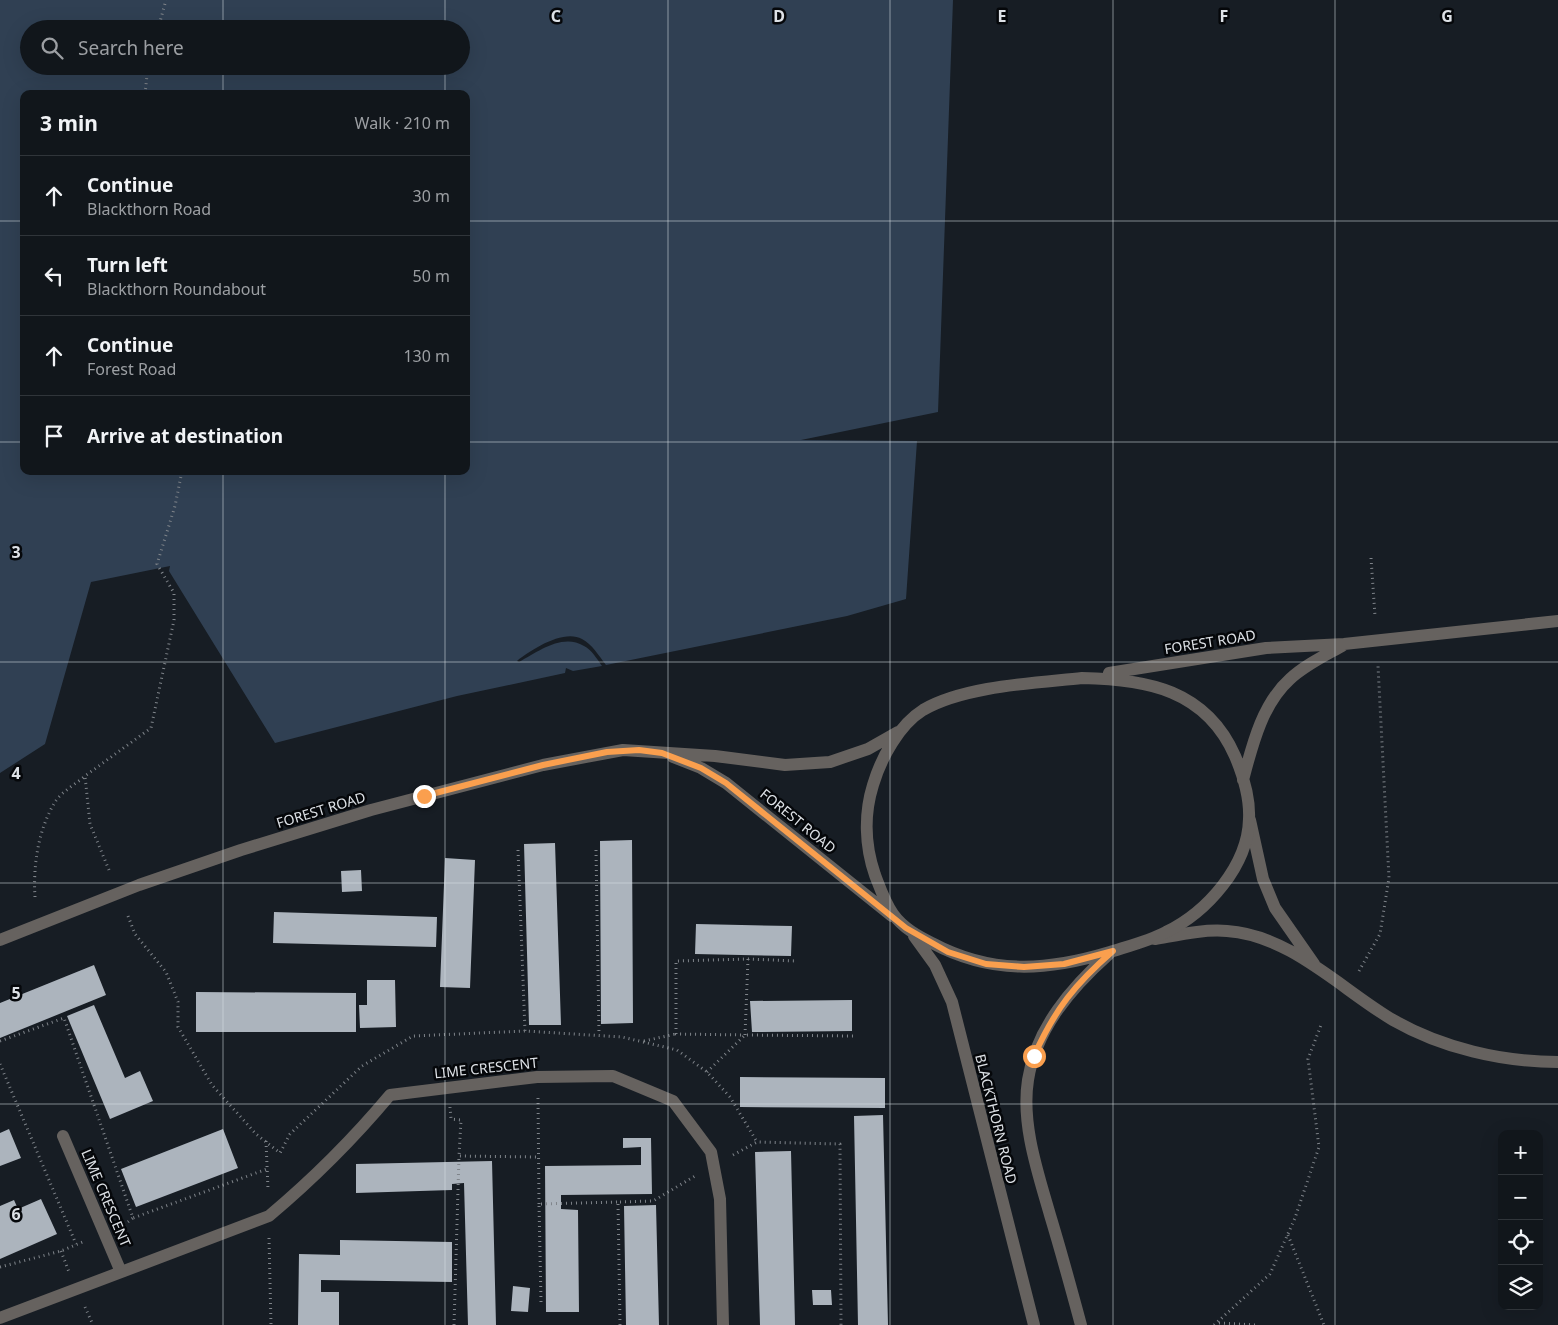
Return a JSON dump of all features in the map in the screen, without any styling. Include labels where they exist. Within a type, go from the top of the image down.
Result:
[{"type":"street","name":"FOREST ROAD","points":[[1082,678],[1257,649],[1344,644],[1558,621]]},
{"type":"street","name":"FOREST ROAD","points":[[1243,782],[1256,734],[1277,694],[1288,680],[1344,644]]},
{"type":"street","points":[[1316,966],[1275,908],[1263,879],[1243,782],[1228,742],[1210,718],[1192,704],[1168,691],[1149,683],[1120,679],[1082,678],[996,688],[945,699],[921,711],[903,729],[877,771],[870,793],[867,816],[867,841],[871,865],[880,888],[894,914],[907,929],[948,952],[986,964],[1024,967],[1064,964],[1148,940],[1206,931],[1228,931],[1271,943],[1316,966],[1394,1020],[1439,1040],[1476,1053],[1558,1062]]},
{"type":"street","name":"FOREST ROAD","points":[[0,940],[148,882],[241,850],[380,808],[543,765],[607,752],[639,750],[784,764],[830,762],[868,749],[903,729]]},
{"type":"street","name":"FOREST ROAD","points":[[662,753],[701,768],[726,783],[907,929]]},
{"type":"street","points":[[1148,940],[1184,922],[1203,908],[1215,895],[1239,858],[1247,838],[1250,818]]},
{"type":"street","name":"BLACKTHORN ROAD","points":[[907,929],[935,965],[952,1002],[1034,1325]]},
{"type":"street","name":"BLACKTHORN ROAD","points":[[1081,1325],[1042,1185],[1030,1134],[1028,1080],[1034,1056],[1059,1007],[1082,978],[1113,951]]},
{"type":"street","name":"LIME CRESCENT","points":[[0,1318],[269,1216],[296,1193],[364,1127],[390,1094],[537,1077],[613,1076],[673,1101],[711,1152],[720,1199],[723,1325]]},
{"type":"street","name":"LIME CRESCENT","points":[[63,1136],[122,1272]]},
{"type":"path","points":[[160,20],[166,0]]},
{"type":"path","points":[[145,90],[147,75]]},
{"type":"path","points":[[35,897],[33,874],[44,826],[56,801],[85,776],[151,728],[174,620],[174,593],[157,564],[175,506],[181,475]]},
{"type":"path","points":[[1371,558],[1375,616]]},
{"type":"path","points":[[1360,971],[1380,934],[1389,878],[1378,666]]},
{"type":"path","points":[[85,776],[90,824],[109,870]]},
{"type":"path","points":[[518,850],[525,1031]]},
{"type":"path","points":[[596,850],[599,1035]]},
{"type":"path","points":[[128,916],[136,934],[166,972],[178,1002],[178,1027],[190,1051],[212,1085],[256,1134],[280,1153],[290,1134],[362,1066],[413,1036],[525,1031],[599,1035],[642,1041],[678,1050],[707,1072],[730,1097],[757,1142],[840,1144],[841,1325]]},
{"type":"path","points":[[676,1034],[676,961],[748,959],[796,961]]},
{"type":"path","points":[[707,1072],[745,1035],[748,959]]},
{"type":"path","points":[[0,1041],[64,1018],[133,1218]]},
{"type":"path","points":[[1216,1324],[1270,1274],[1288,1234],[1319,1147],[1308,1058],[1321,1025]]},
{"type":"path","points":[[642,1041],[676,1034],[855,1036]]},
{"type":"path","points":[[0,1064],[76,1244]]},
{"type":"path","points":[[537,1077],[541,1302]]},
{"type":"path","points":[[450,1087],[450,1119],[461,1120],[454,1325]]},
{"type":"path","points":[[266,1142],[271,1325]]},
{"type":"path","points":[[459,1156],[539,1157]]},
{"type":"path","points":[[0,1267],[76,1244],[127,1224],[133,1218],[267,1169]]},
{"type":"path","points":[[539,1204],[654,1200]]},
{"type":"path","points":[[618,1202],[620,1325]]},
{"type":"path","points":[[1288,1234],[1324,1325]]},
{"type":"path","points":[[1216,1324],[1256,1325]]},
{"type":"shaded area","points":[[0,0],[953,0],[938,412],[801,440],[917,441],[906,599],[847,616],[606,665],[586,641],[574,637],[557,639],[548,642],[517,661],[519,662],[550,645],[567,642],[587,647],[602,666],[573,671],[566,668],[565,673],[457,696],[275,743],[169,571],[170,566],[91,582],[45,744],[0,773]]},
{"type":"building","points":[[632,840],[633,1023],[601,1024],[600,841]]},
{"type":"building","points":[[555,843],[561,1025],[529,1025],[524,844]]},
{"type":"building","points":[[445,858],[475,860],[470,988],[440,987]]},
{"type":"building","points":[[361,870],[362,891],[342,892],[341,871]]},
{"type":"building","points":[[274,912],[437,917],[436,947],[273,943]]},
{"type":"building","points":[[696,924],[792,926],[791,956],[695,954]]},
{"type":"building","points":[[94,965],[106,995],[0,1038],[0,1003]]},
{"type":"building","points":[[367,980],[395,980],[396,1027],[360,1028],[359,1005],[367,1005]]},
{"type":"building","points":[[196,992],[356,993],[356,1032],[196,1032]]},
{"type":"building","points":[[852,1000],[852,1031],[752,1032],[750,1001]]},
{"type":"building","points":[[94,1005],[125,1078],[140,1071],[153,1101],[110,1119],[67,1016]]},
{"type":"building","points":[[740,1077],[885,1078],[885,1108],[740,1107]]},
{"type":"building","points":[[883,1115],[888,1325],[858,1325],[854,1116]]},
{"type":"building","points":[[9,1129],[21,1158],[0,1166],[0,1133]]},
{"type":"building","points":[[223,1129],[238,1168],[136,1207],[121,1169]]},
{"type":"building","points":[[623,1138],[651,1138],[652,1194],[561,1195],[561,1209],[578,1210],[579,1312],[546,1312],[545,1166],[641,1165],[641,1147],[623,1148]]},
{"type":"building","points":[[791,1151],[795,1325],[760,1325],[755,1152]]},
{"type":"building","points":[[492,1161],[496,1325],[468,1325],[464,1183],[452,1184],[452,1190],[356,1193],[356,1164]]},
{"type":"building","points":[[41,1199],[57,1234],[0,1259],[0,1206],[14,1200],[18,1209]]},
{"type":"building","points":[[656,1205],[659,1325],[626,1325],[624,1206]]},
{"type":"building","points":[[340,1240],[452,1242],[452,1282],[321,1280],[321,1292],[339,1292],[339,1325],[298,1325],[299,1254],[340,1255]]},
{"type":"building","points":[[513,1286],[530,1288],[528,1312],[511,1311]]},
{"type":"building","points":[[812,1290],[831,1290],[832,1305],[813,1305]]},
{"type":"route","points":[[424,796],[543,765],[624,750],[662,753],[701,768],[726,783],[759,808],[909,930],[948,952],[968,960],[986,964],[1024,967],[1064,964],[1113,951],[1082,978],[1059,1007],[1034,1056]]}]
